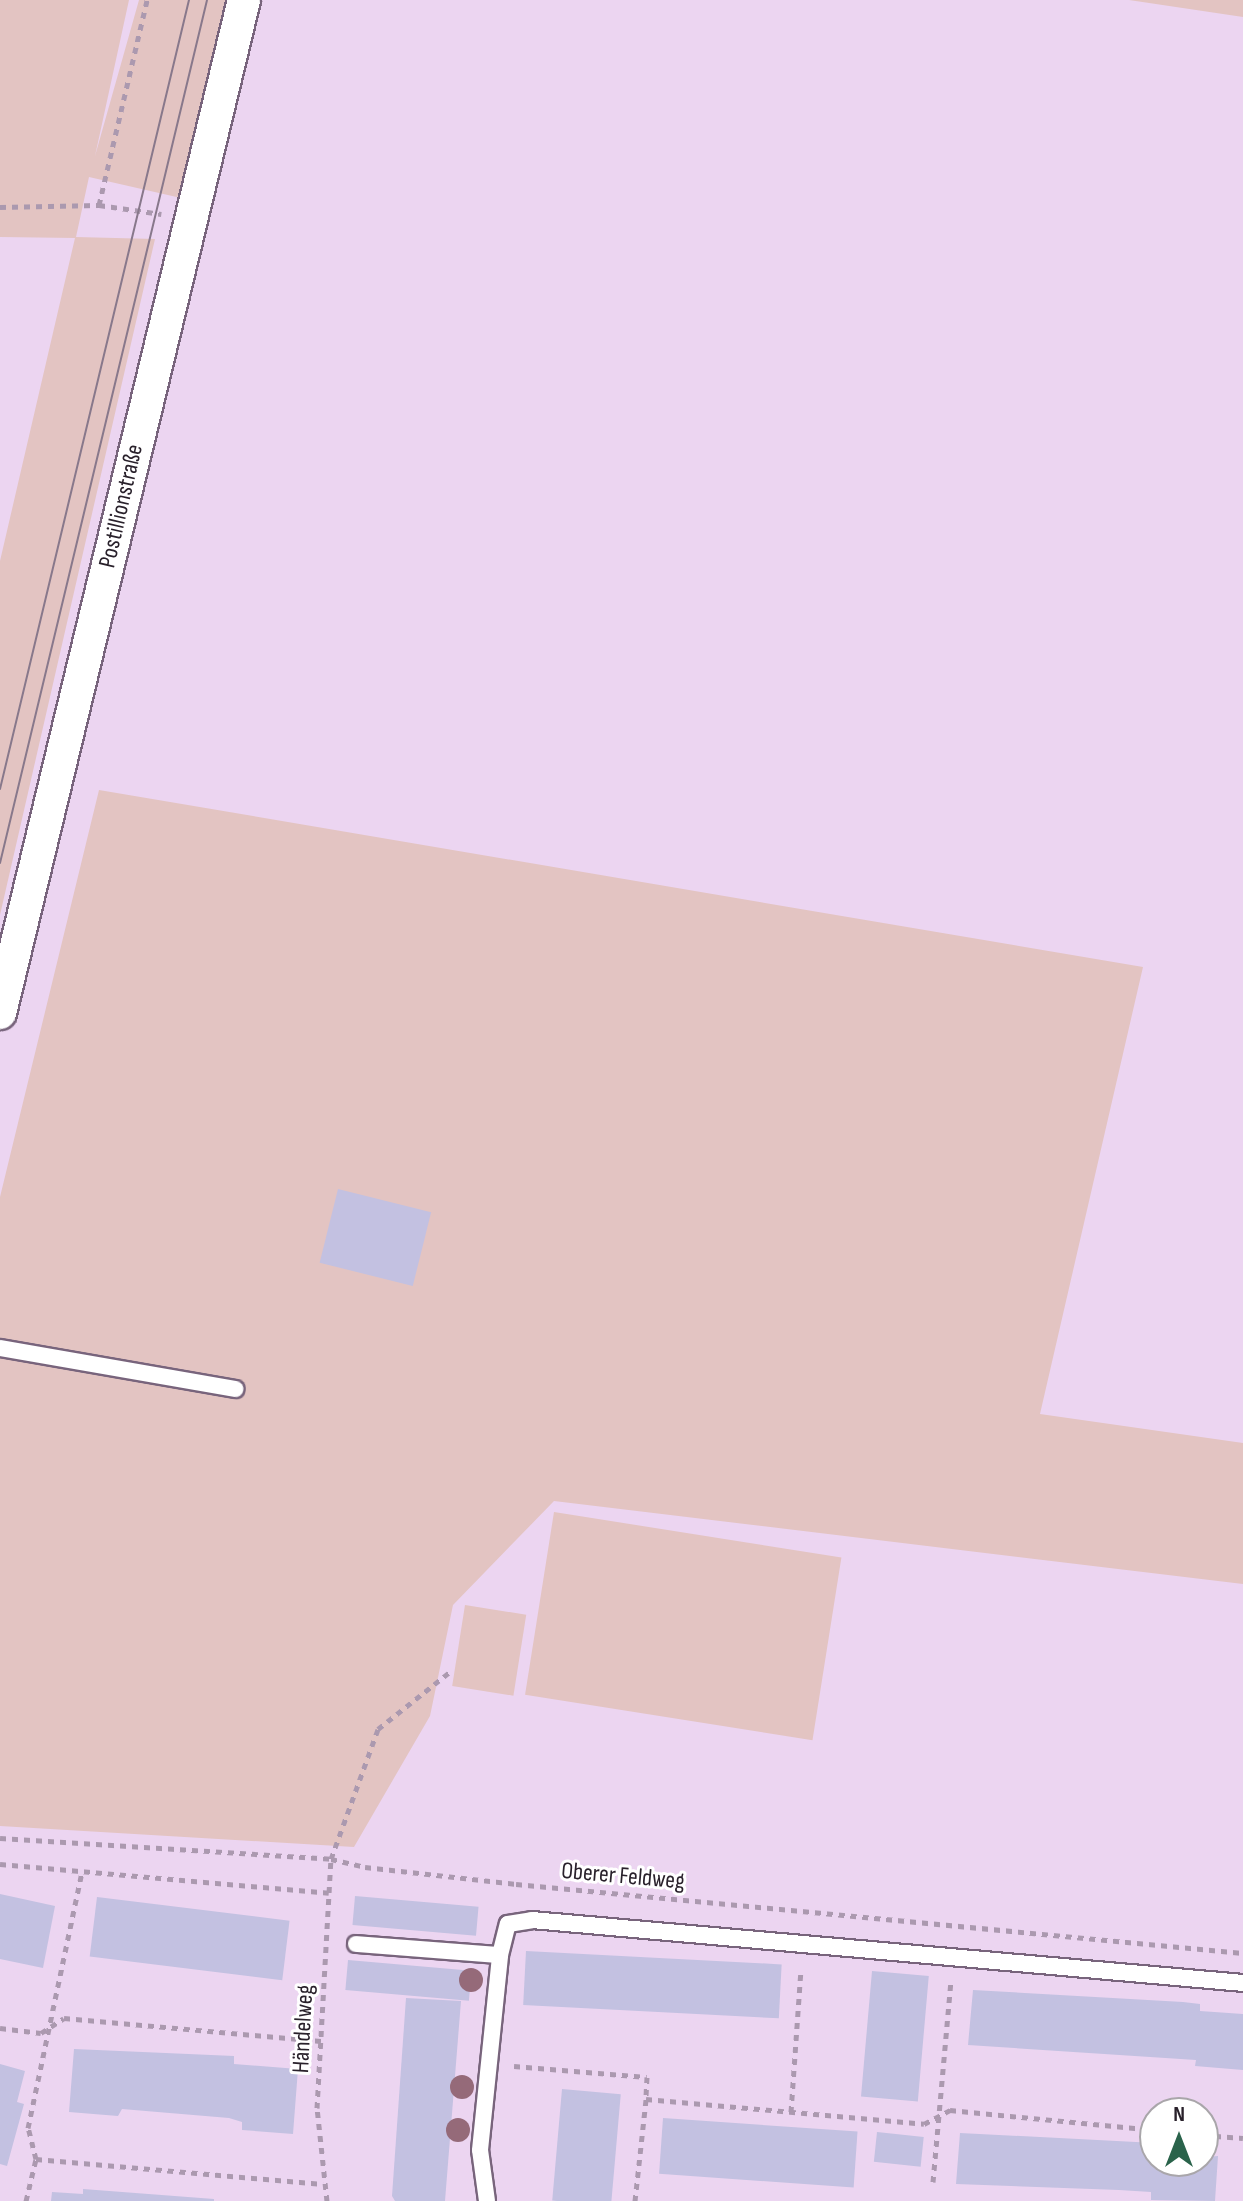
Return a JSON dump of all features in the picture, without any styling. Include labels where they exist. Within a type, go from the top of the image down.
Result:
[{"type":"street","name":"Postillionstraße","points":[[0,1013],[244,0]]},
{"type":"lane","points":[[0,1348],[235,1389]]},
{"type":"lane","points":[[487,2201],[480,2150],[500,1955],[508,1924],[532,1920],[1243,1983]]},
{"type":"lane","points":[[356,1944],[500,1955]]},
{"type":"path","points":[[99,205],[147,0]]},
{"type":"path","points":[[0,207],[99,205],[190,219]]},
{"type":"path","name":"Händelweg","points":[[327,2201],[317,2108],[331,1859],[378,1729],[451,1671]]},
{"type":"path","name":"Oberer Feldweg","points":[[0,1838],[331,1859],[365,1867],[1243,1953]]},
{"type":"path","points":[[0,1864],[329,1893]]},
{"type":"path","points":[[26,2201],[36,2159],[28,2128],[53,2024],[82,1872]]},
{"type":"path","points":[[791,2112],[803,1944]]},
{"type":"path","points":[[933,2182],[941,2116],[952,1957]]},
{"type":"path","points":[[0,2028],[41,2033],[64,2018],[321,2041]]},
{"type":"path","points":[[488,2064],[647,2077],[635,2201]]},
{"type":"path","points":[[646,2099],[924,2124],[950,2110],[1139,2128]]},
{"type":"path","points":[[1219,2136],[1243,2138]]},
{"type":"path","points":[[36,2159],[323,2184]]},
{"type":"shaded area","points":[[0,0],[129,0],[95,156],[139,0],[229,0],[181,198],[89,177],[76,237],[155,239],[0,915],[0,561],[75,238],[0,237]]},
{"type":"shaded area","points":[[1129,0],[1243,0],[1243,17]]},
{"type":"shaded area","points":[[99,790],[1143,967],[1040,1414],[1243,1443],[1243,1584],[554,1501],[453,1605],[430,1716],[354,1847],[0,1826],[0,1197]]},
{"type":"shaded area","points":[[554,1512],[841,1558],[812,1740],[525,1695]]},
{"type":"shaded area","points":[[465,1605],[526,1615],[513,1696],[452,1686]]},
{"type":"building","points":[[338,1189],[431,1212],[413,1286],[320,1263]]},
{"type":"building","points":[[0,1894],[55,1906],[43,1968],[0,1959]]},
{"type":"building","points":[[355,1896],[479,1907],[476,1936],[352,1925]]},
{"type":"building","points":[[97,1897],[290,1921],[282,1980],[90,1957]]},
{"type":"building","points":[[526,1951],[782,1964],[779,2018],[523,2005]]},
{"type":"building","points":[[348,1960],[472,1971],[469,2001],[345,1990]]},
{"type":"building","points":[[872,1971],[929,1976],[918,2101],[861,2097]]},
{"type":"building","points":[[973,1990],[1183,2002],[1200,2004],[1200,2011],[1243,2014],[1243,2070],[1195,2066],[1196,2060],[968,2045]]},
{"type":"building","points":[[406,1998],[461,2001],[445,2201],[395,2201],[392,2196]]},
{"type":"building","points":[[74,2049],[234,2056],[234,2064],[298,2069],[293,2134],[242,2130],[242,2122],[229,2118],[122,2109],[118,2116],[69,2112]]},
{"type":"building","points":[[0,2064],[25,2071],[17,2102],[24,2104],[7,2166],[0,2164]]},
{"type":"building","points":[[562,2089],[621,2094],[611,2201],[552,2201]]},
{"type":"building","points":[[663,2118],[858,2132],[854,2187],[659,2174]]},
{"type":"building","points":[[877,2132],[924,2137],[921,2167],[874,2162]]},
{"type":"building","points":[[960,2133],[1139,2142],[1139,2177],[1217,2177],[1215,2201],[1151,2200],[1151,2192],[956,2184]]},
{"type":"building","points":[[83,2189],[214,2201],[51,2201],[52,2192],[83,2194]]},
{"type":"tram line","points":[[0,789],[189,0]]},
{"type":"tram line","points":[[0,863],[207,0]]}]
